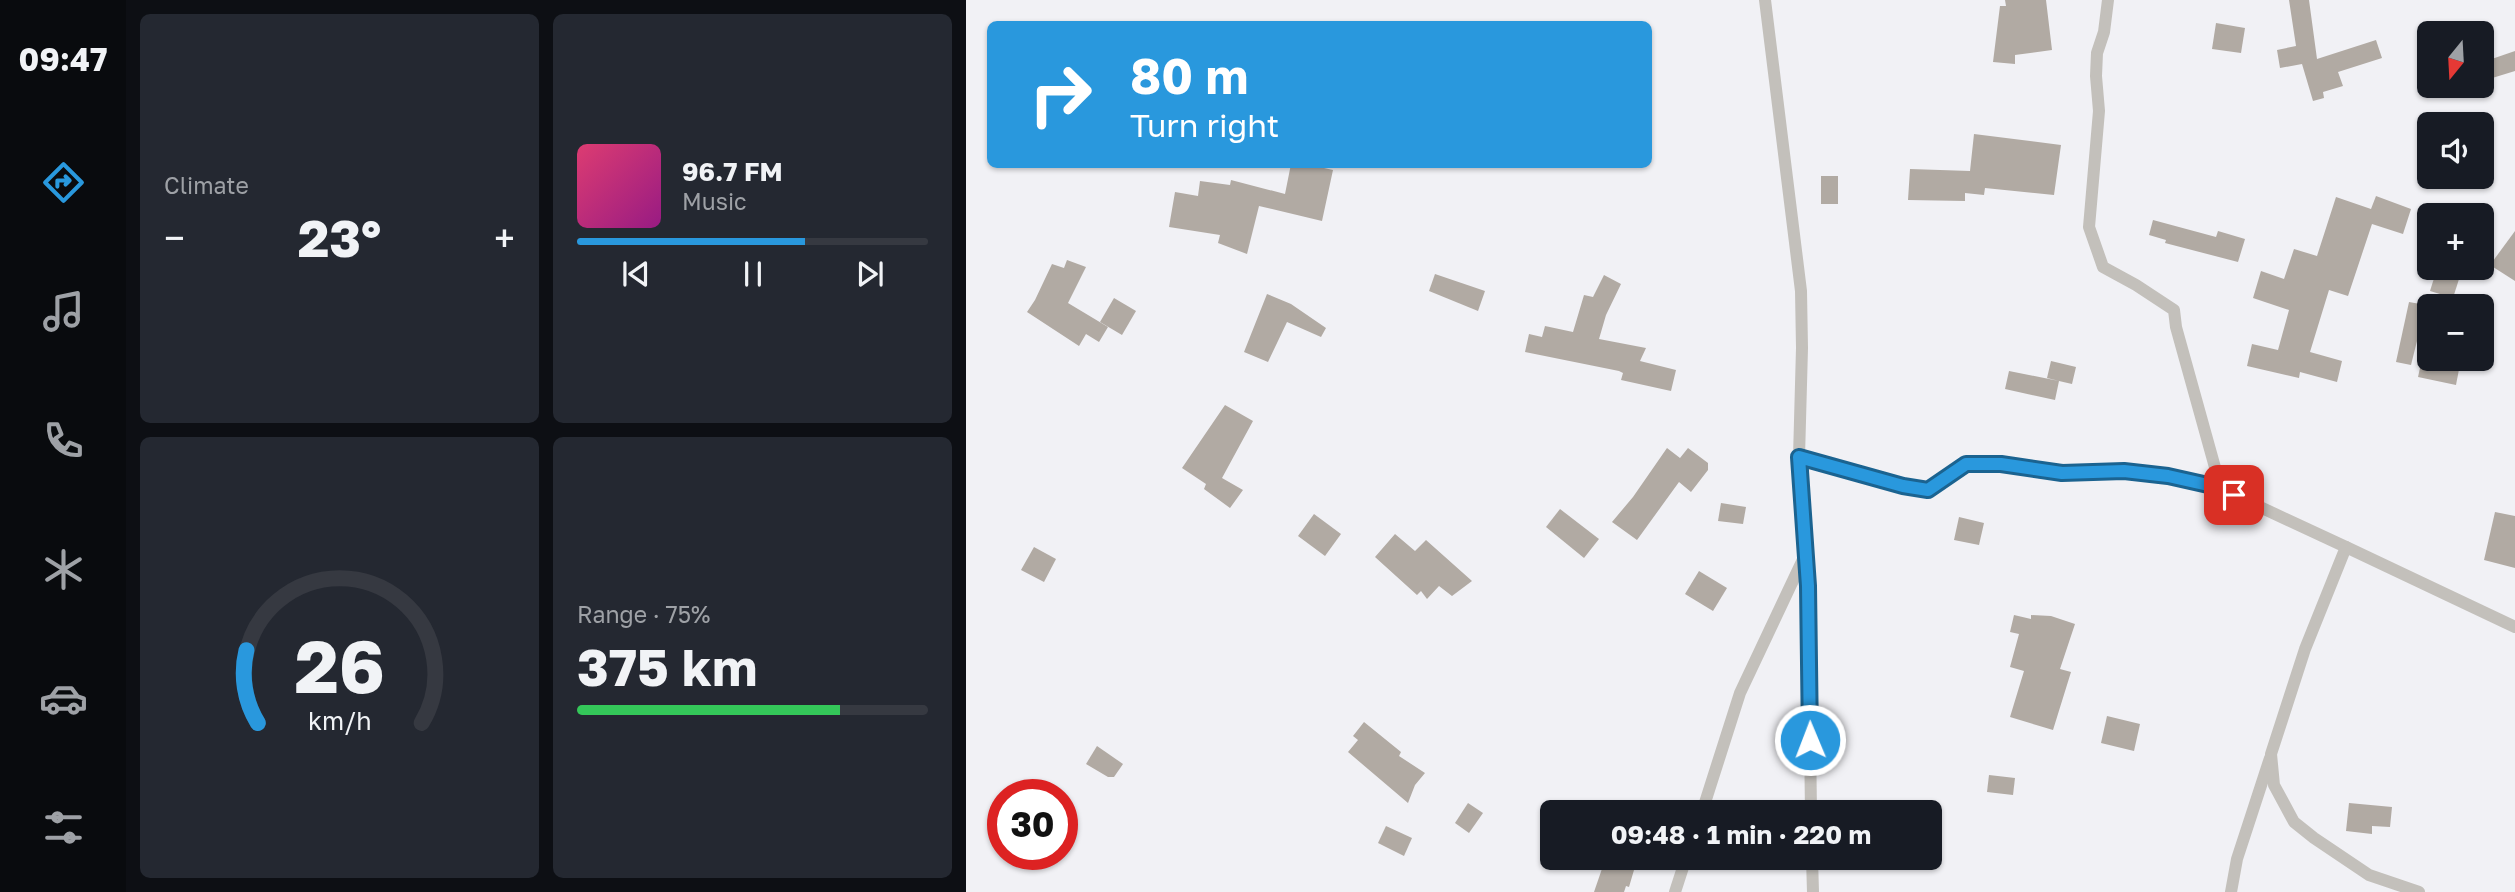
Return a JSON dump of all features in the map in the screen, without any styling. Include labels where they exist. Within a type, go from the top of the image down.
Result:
[{"type":"street","points":[[1765,0],[1801,291],[1799,457],[1807,551],[1811,800]]},
{"type":"street","points":[[2108,0],[2104,32],[2097,53],[2099,111],[2089,227],[2103,267],[2175,310],[2176,327],[2216,471],[2217,487]]},
{"type":"street","points":[[1799,457],[1903,486],[1928,490],[1966,464],[2001,464],[2062,473],[2124,471],[2168,476],[2217,487],[2515,627]]},
{"type":"street","points":[[2231,892],[2237,859],[2305,649],[2346,547]]},
{"type":"street","points":[[1706,800],[1740,693],[1807,551]]},
{"type":"street","points":[[2271,754],[2274,785],[2294,821],[2314,838],[2369,875],[2419,892]]},
{"type":"street","points":[[1675,892],[1682,870]]},
{"type":"street","points":[[1812,870],[1813,892]]},
{"type":"building","points":[[2005,0],[2046,0],[2052,50],[2015,55],[2015,64],[1993,62],[2000,6],[2006,6]]},
{"type":"building","points":[[2289,0],[2309,0],[2317,59],[2376,40],[2382,58],[2338,72],[2343,86],[2323,92],[2324,98],[2313,101],[2302,64],[2280,68],[2277,50],[2296,46]]},
{"type":"building","points":[[2216,23],[2245,28],[2241,53],[2212,49]]},
{"type":"building","points":[[2515,51],[2515,71],[2494,77],[2494,58]]},
{"type":"building","points":[[1974,134],[2061,145],[2054,195],[1985,188],[1984,195],[1965,193],[1965,201],[1908,200],[1910,169],[1970,171]]},
{"type":"building","points":[[1290,168],[1333,170],[1322,221],[1259,206],[1247,254],[1218,243],[1220,235],[1169,227],[1175,192],[1198,196],[1200,181],[1230,185],[1231,180],[1285,194]]},
{"type":"building","points":[[1821,176],[1838,176],[1838,204],[1821,204]]},
{"type":"building","points":[[2376,196],[2411,209],[2403,234],[2372,224],[2348,296],[2329,290],[2310,352],[2342,361],[2337,382],[2300,372],[2299,378],[2247,366],[2252,344],[2278,350],[2289,310],[2253,298],[2261,271],[2284,279],[2294,249],[2317,256],[2336,197],[2371,209]]},
{"type":"building","points":[[2153,220],[2216,237],[2218,231],[2245,239],[2238,262],[2165,243],[2166,240],[2149,235]]},
{"type":"building","points":[[2515,231],[2515,281],[2494,268],[2494,260]]},
{"type":"building","points":[[1067,260],[1086,267],[1068,303],[1108,327],[1099,342],[1086,334],[1079,346],[1027,312],[1052,264],[1064,268]]},
{"type":"building","points":[[1435,274],[1485,291],[1478,311],[1429,291]]},
{"type":"building","points":[[1604,275],[1621,284],[1606,315],[1599,339],[1646,348],[1640,361],[1676,370],[1671,391],[1621,380],[1623,373],[1619,371],[1525,352],[1529,334],[1542,337],[1545,326],[1573,332],[1584,295],[1593,297]]},
{"type":"building","points":[[2433,280],[2459,280],[2454,294],[2430,291]]},
{"type":"building","points":[[1267,294],[1291,304],[1326,328],[1321,337],[1287,322],[1268,362],[1244,352]]},
{"type":"building","points":[[1114,298],[1136,311],[1122,335],[1100,322]]},
{"type":"building","points":[[2409,302],[2417,303],[2417,341],[2411,365],[2396,362]]},
{"type":"building","points":[[2051,361],[2076,367],[2072,384],[2047,378]]},
{"type":"building","points":[[2009,371],[2059,381],[2055,400],[2005,389]]},
{"type":"building","points":[[2419,371],[2459,371],[2456,385],[2418,377]]},
{"type":"building","points":[[1225,405],[1253,421],[1222,478],[1243,490],[1230,508],[1204,489],[1206,484],[1182,468]]},
{"type":"building","points":[[1667,448],[1680,458],[1688,448],[1708,463],[1708,470],[1691,492],[1679,482],[1637,540],[1612,522]]},
{"type":"building","points":[[1721,503],[1746,507],[1743,524],[1718,521]]},
{"type":"building","points":[[1560,509],[1599,539],[1584,558],[1546,527]]},
{"type":"building","points":[[2495,512],[2515,516],[2515,568],[2484,560]]},
{"type":"building","points":[[1314,514],[1341,534],[1325,556],[1298,536]]},
{"type":"building","points":[[1959,517],[1984,523],[1979,545],[1954,540]]},
{"type":"building","points":[[1395,534],[1415,551],[1426,540],[1472,581],[1452,596],[1439,586],[1427,599],[1421,591],[1417,595],[1375,557]]},
{"type":"building","points":[[1034,547],[1056,559],[1044,582],[1021,570]]},
{"type":"building","points":[[1699,571],[1727,588],[1713,611],[1685,594]]},
{"type":"building","points":[[2014,615],[2031,619],[2031,615],[2051,616],[2075,624],[2060,669],[2071,672],[2053,730],[2010,717],[2024,671],[2010,667],[2019,634],[2010,632]]},
{"type":"building","points":[[2107,716],[2140,724],[2134,751],[2101,743]]},
{"type":"building","points":[[1364,722],[1401,752],[1399,756],[1425,773],[1415,785],[1408,803],[1348,752],[1358,740],[1353,736]]},
{"type":"building","points":[[1097,746],[1123,764],[1114,777],[1108,777],[1086,764]]},
{"type":"building","points":[[1989,775],[2015,778],[2013,795],[1987,792]]},
{"type":"building","points":[[1468,803],[1483,813],[1469,833],[1455,823]]},
{"type":"building","points":[[2349,803],[2392,807],[2390,827],[2372,826],[2372,834],[2346,831]]},
{"type":"building","points":[[1386,826],[1412,838],[1404,856],[1378,843]]},
{"type":"building","points":[[1602,870],[1634,870],[1629,887],[1626,886],[1624,892],[1594,892]]},
{"type":"route","points":[[1810,740],[1807,551],[1799,457],[1903,486],[1928,490],[1966,464],[2001,464],[2062,473],[2124,471],[2168,476],[2217,487],[2234,495]]}]
